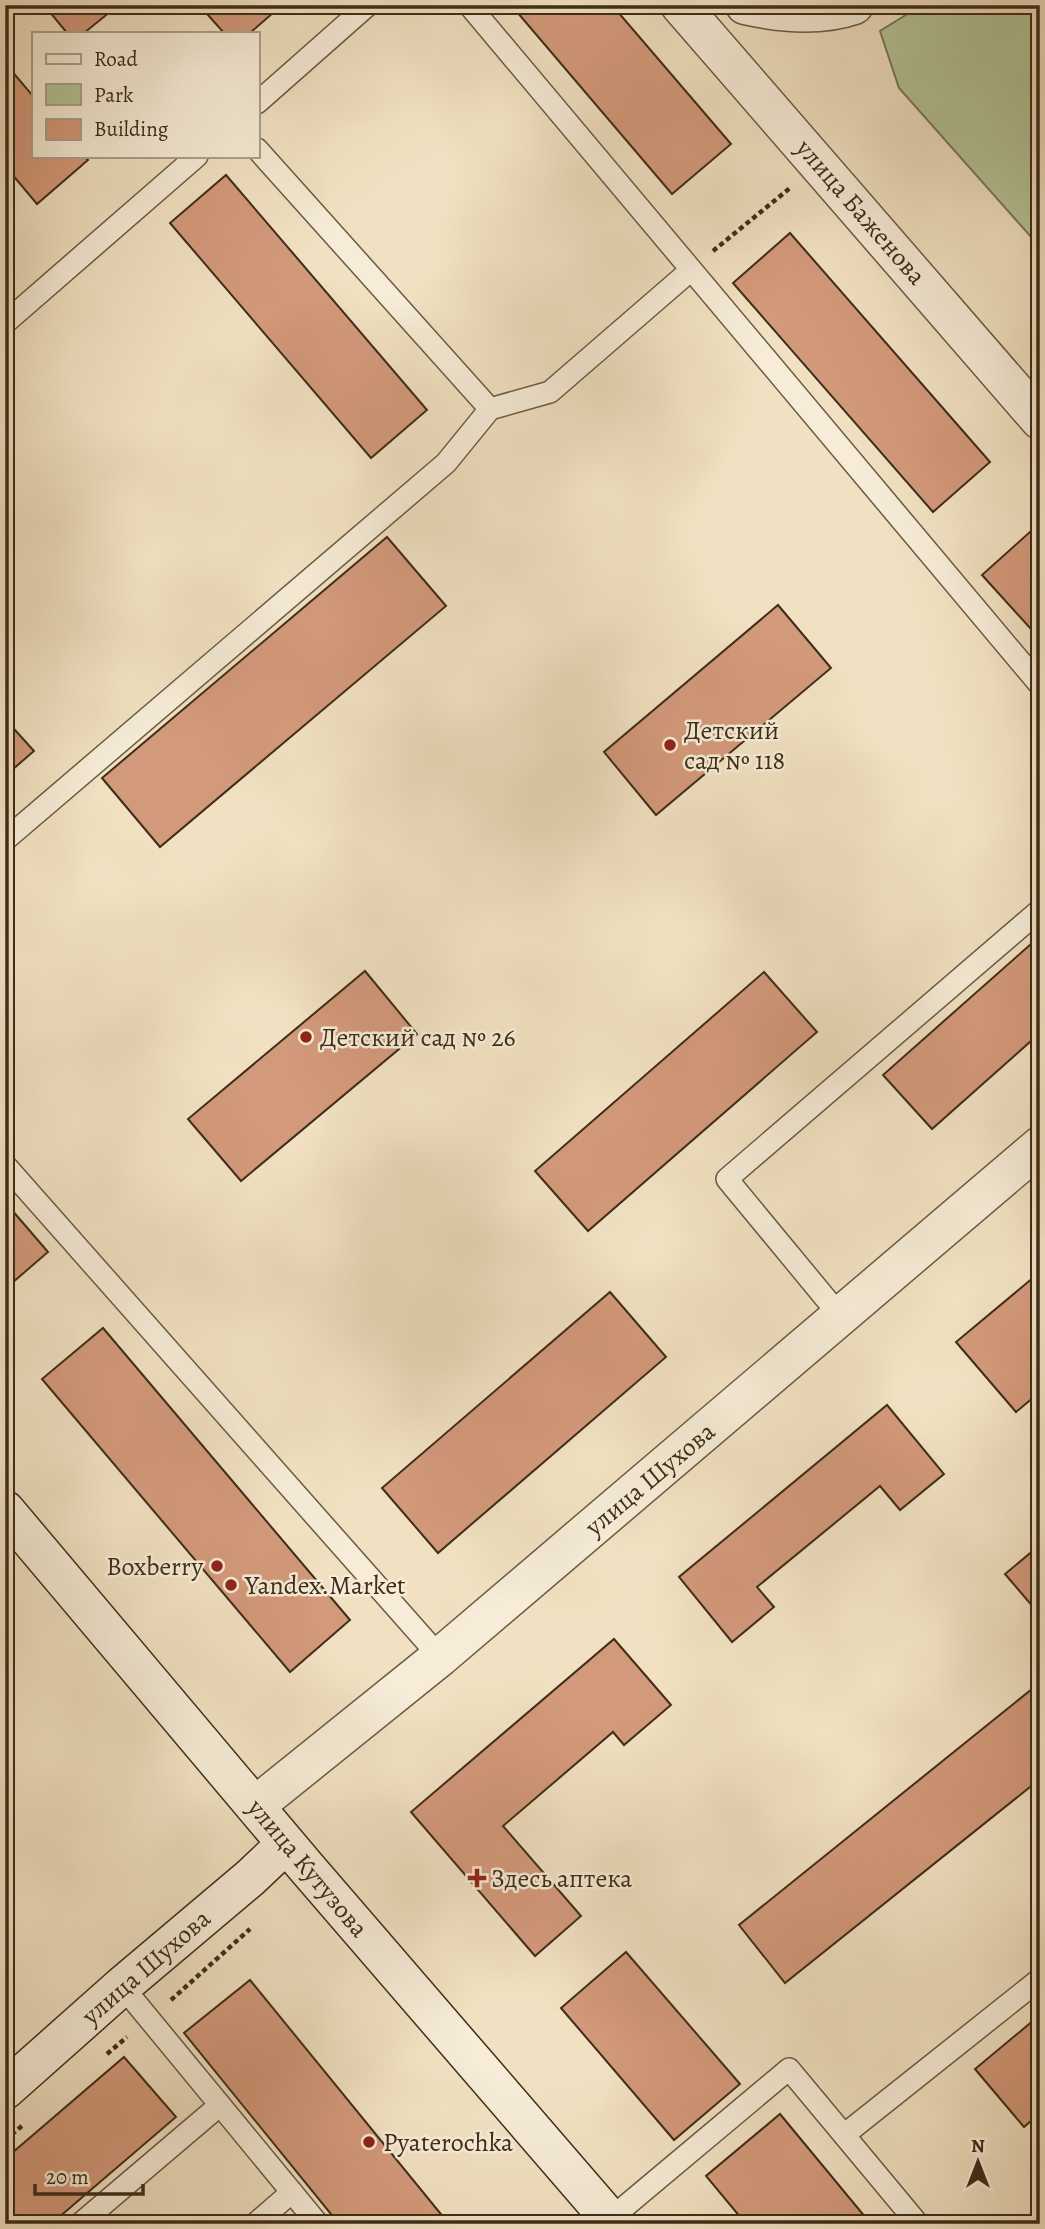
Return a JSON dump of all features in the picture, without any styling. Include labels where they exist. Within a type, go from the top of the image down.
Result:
[{"type":"street","name":"улица Баженова","points":[[680,5],[1040,420]]},
{"type":"street","points":[[744,5],[779,13],[840,10],[854,5]]},
{"type":"street","name":"улица Шухова","points":[[255,1806],[440,1657],[1040,1146]]},
{"type":"street","name":"улица Кутузова","points":[[5,1510],[286,1844],[612,2221]]},
{"type":"street","name":"улица Шухова","points":[[5,2090],[286,1844]]},
{"type":"lane","points":[[469,5],[1040,685]]},
{"type":"lane","points":[[259,101],[361,7]]},
{"type":"lane","points":[[259,151],[490,409]]},
{"type":"lane","points":[[5,323],[195,158]]},
{"type":"lane","points":[[5,840],[446,463],[490,409],[550,392],[691,270]]},
{"type":"lane","points":[[841,1317],[727,1178],[1040,910]]},
{"type":"lane","points":[[5,1165],[440,1657]]},
{"type":"lane","points":[[844,2135],[1040,1979]]},
{"type":"lane","points":[[122,1986],[318,2224]]},
{"type":"lane","points":[[612,2221],[789,2069],[918,2224]]},
{"type":"lane","points":[[80,2224],[220,2105]]},
{"type":"lane","points":[[255,2224],[292,2192]]},
{"type":"path","points":[[691,270],[819,163]]},
{"type":"green space","points":[[922,5],[1040,5],[1040,247],[899,88],[880,31]]},
{"type":"building","points":[[44,5],[115,5],[116,7],[85,32],[66,32]]},
{"type":"building","points":[[199,5],[282,5],[251,32],[223,32]]},
{"type":"building","points":[[511,5],[612,5],[731,144],[672,194]]},
{"type":"building","points":[[5,63],[32,95],[32,158],[88,160],[37,204],[5,166]]},
{"type":"building","points":[[226,175],[427,410],[371,458],[170,223]]},
{"type":"building","points":[[790,233],[990,462],[933,512],[733,283]]},
{"type":"building","points":[[1040,523],[1040,639],[982,575]]},
{"type":"building","points":[[387,537],[446,606],[160,847],[102,778]]},
{"type":"building","points":[[778,605],[831,668],[656,815],[604,752]]},
{"type":"building","points":[[5,719],[34,751],[5,776]]},
{"type":"building","points":[[1040,936],[1040,1033],[932,1129],[883,1075]]},
{"type":"building","points":[[365,971],[417,1034],[241,1181],[188,1119]]},
{"type":"building","points":[[764,972],[817,1032],[588,1231],[535,1171]]},
{"type":"building","points":[[5,1202],[48,1252],[5,1289]]},
{"type":"building","points":[[1040,1272],[1040,1392],[1016,1412],[956,1342]]},
{"type":"building","points":[[610,1292],[666,1357],[438,1553],[382,1488]]},
{"type":"building","points":[[103,1328],[350,1620],[290,1672],[42,1379]]},
{"type":"building","points":[[887,1405],[944,1474],[900,1510],[880,1486],[757,1587],[774,1607],[732,1642],[679,1577]]},
{"type":"building","points":[[1040,1545],[1040,1615],[1005,1574]]},
{"type":"building","points":[[614,1639],[671,1705],[624,1745],[613,1732],[503,1826],[581,1916],[535,1956],[411,1812]]},
{"type":"building","points":[[1032,1689],[1040,1698],[1040,1779],[785,1983],[739,1925]]},
{"type":"building","points":[[626,1952],[740,2084],[674,2140],[561,2008]]},
{"type":"building","points":[[250,1980],[449,2224],[339,2224],[184,2033]]},
{"type":"building","points":[[1040,2015],[1040,2113],[1024,2127],[975,2069]]},
{"type":"building","points":[[124,2057],[176,2117],[51,2224],[5,2224],[5,2159]]},
{"type":"building","points":[[780,2114],[871,2224],[746,2224],[706,2176]]},
{"type":"place","name":"Детский сад № 118","points":[[670,745]]},
{"type":"place","name":"Детский сад № 26","points":[[306,1037]]},
{"type":"place","name":"Boxberry","points":[[217,1566]]},
{"type":"place","name":"Yandex.Market","points":[[231,1585]]},
{"type":"place","name":"Здесь аптека","points":[[477,1878]]},
{"type":"place","name":"Pyaterochka","points":[[369,2142]]}]
